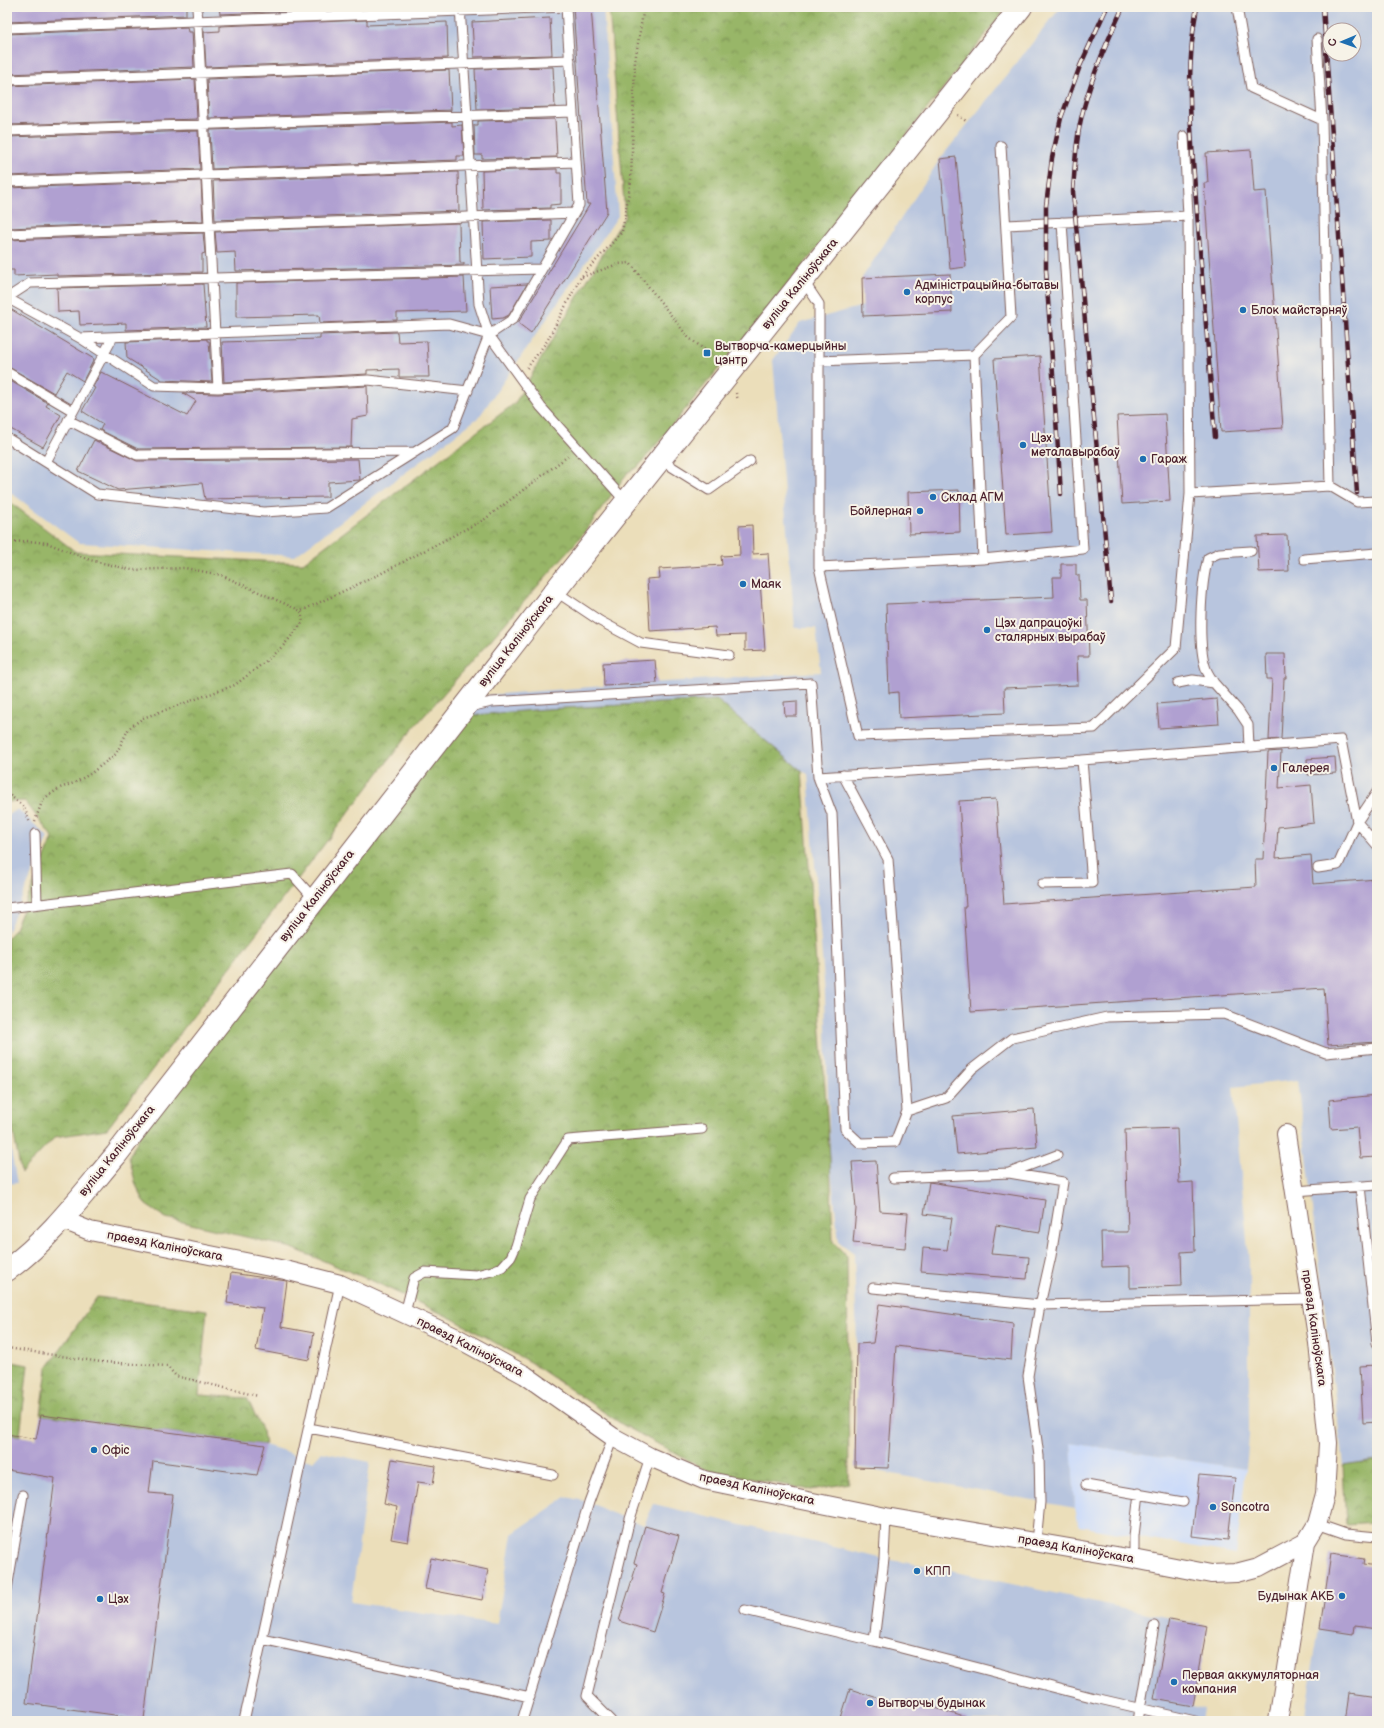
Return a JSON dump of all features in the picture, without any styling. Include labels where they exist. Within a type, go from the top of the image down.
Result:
[{"type":"street","name":"вуліца Каліноўскага","points":[[7,1270],[19,1261],[61,1219],[116,1156],[314,899],[556,591],[1020,7]]},
{"type":"street","name":"праезд Каліноўскага","points":[[1278,1721],[1306,1542],[1317,1524],[1325,1495],[1328,1443],[1318,1343],[1286,1134]]},
{"type":"street","name":"праезд Каліноўскага","points":[[61,1219],[90,1231],[285,1270],[340,1284],[458,1338],[525,1375],[614,1437],[650,1456],[704,1480],[886,1517],[1134,1559],[1211,1574],[1236,1574],[1259,1567],[1306,1542]]},
{"type":"lane","points":[[198,7],[218,388]]},
{"type":"lane","points":[[7,28],[460,9],[566,7],[579,205],[541,269],[514,319],[489,335],[453,428],[326,508],[264,512],[97,494],[7,438]]},
{"type":"lane","points":[[1237,7],[1251,88],[1322,120]]},
{"type":"lane","points":[[460,9],[479,304],[489,335],[541,407],[627,503]]},
{"type":"lane","points":[[1317,40],[1322,120],[1330,486]]},
{"type":"lane","points":[[7,80],[570,60]]},
{"type":"lane","points":[[7,132],[573,112]]},
{"type":"lane","points":[[803,279],[819,304],[819,567],[858,736],[1094,728],[1176,648],[1190,494],[1188,216],[1184,136]]},
{"type":"lane","points":[[819,361],[974,355],[1011,317],[1001,146]]},
{"type":"lane","points":[[7,182],[576,162]]},
{"type":"lane","points":[[7,234],[574,214]]},
{"type":"lane","points":[[1006,225],[1188,216]]},
{"type":"lane","points":[[819,567],[983,559],[1084,549],[1062,222]]},
{"type":"lane","points":[[468,391],[368,380],[218,388],[154,386],[80,338],[7,298],[30,283],[541,269]]},
{"type":"lane","points":[[80,338],[449,324],[489,335]]},
{"type":"lane","points":[[46,462],[113,337]]},
{"type":"lane","points":[[974,355],[983,559]]},
{"type":"lane","points":[[7,372],[73,411]]},
{"type":"lane","points":[[68,420],[137,455],[415,452]]},
{"type":"lane","points":[[661,460],[709,490],[750,461]]},
{"type":"lane","points":[[1190,494],[1330,486],[1357,502],[1377,501]]},
{"type":"lane","points":[[1250,747],[1248,725],[1238,710],[1214,683],[1206,669],[1202,641],[1204,574],[1208,558],[1220,553],[1251,551]]},
{"type":"lane","points":[[1304,559],[1377,553]]},
{"type":"lane","points":[[556,591],[600,621],[642,643],[729,655]]},
{"type":"lane","points":[[1178,683],[1193,680],[1214,683]]},
{"type":"lane","points":[[464,708],[492,702],[811,683],[818,777],[832,814],[845,1129],[860,1144],[894,1142],[907,1111],[888,860],[844,775]]},
{"type":"lane","points":[[818,777],[1082,760],[1341,740],[1357,822],[1377,845]]},
{"type":"lane","points":[[1042,884],[1092,883],[1082,760]]},
{"type":"lane","points":[[1318,868],[1338,865],[1357,822],[1377,792]]},
{"type":"lane","points":[[34,832],[38,904]]},
{"type":"lane","points":[[7,908],[292,874],[314,899]]},
{"type":"lane","points":[[907,1111],[946,1098],[972,1069],[1012,1038],[1107,1017],[1224,1014],[1326,1053],[1365,1051],[1377,1048]]},
{"type":"lane","points":[[406,1314],[414,1278],[425,1272],[476,1275],[502,1267],[511,1257],[530,1199],[568,1140],[702,1130]]},
{"type":"lane","points":[[1009,1173],[1057,1155]]},
{"type":"lane","points":[[893,1178],[1009,1173],[1063,1182],[1051,1256],[1040,1305],[1028,1376],[1039,1456],[1040,1502],[1036,1542]]},
{"type":"lane","points":[[1294,1191],[1377,1185]]},
{"type":"lane","points":[[1360,1186],[1377,1343]]},
{"type":"lane","points":[[244,1721],[340,1284]]},
{"type":"lane","points":[[873,1288],[1040,1305],[1311,1299]]},
{"type":"lane","points":[[309,1428],[553,1475]]},
{"type":"lane","points":[[522,1721],[589,1502],[614,1437]]},
{"type":"lane","points":[[612,1721],[587,1696],[630,1519],[650,1456]]},
{"type":"lane","points":[[1086,1484],[1183,1502]]},
{"type":"lane","points":[[1134,1559],[1134,1536],[1139,1493]]},
{"type":"lane","points":[[7,1588],[23,1495]]},
{"type":"lane","points":[[874,1641],[884,1559],[886,1517]]},
{"type":"lane","points":[[1317,1524],[1346,1534],[1377,1538]]},
{"type":"lane","points":[[745,1610],[874,1641],[1095,1698],[1195,1721]]},
{"type":"lane","points":[[1138,1721],[1154,1626]]},
{"type":"lane","points":[[262,1639],[530,1697]]},
{"type":"path","points":[[520,378],[547,341],[581,278],[622,232],[631,180],[635,61],[644,7]]},
{"type":"path","points":[[581,278],[618,264],[630,263],[688,337],[732,369],[738,400]]},
{"type":"path","points":[[301,612],[380,574],[485,519],[578,449]]},
{"type":"path","points":[[7,542],[28,541],[47,543],[90,560],[132,570],[185,568],[221,575],[301,612]]},
{"type":"path","points":[[34,832],[43,799],[60,788],[74,783],[90,774],[116,754],[129,728],[143,718],[235,685],[251,674],[284,644],[303,622],[301,612]]},
{"type":"path","points":[[7,793],[24,807],[34,832]]},
{"type":"path","points":[[7,1348],[101,1362],[167,1366],[176,1376],[258,1396]]},
{"type":"shaded area","points":[[7,7],[603,7],[618,216],[479,417],[295,556],[79,543],[7,490]]},
{"type":"shaded area","points":[[1061,7],[1377,7],[1377,1460],[1343,1465],[1298,1080],[1233,1087],[1249,1262],[1249,1436],[1246,1469],[1071,1443],[1075,1508],[855,1467],[857,1344],[854,1253],[839,1242],[830,1161],[825,994],[808,774],[802,771],[475,715],[471,711],[488,695],[821,672],[816,628],[795,628],[773,360],[800,323],[863,306],[862,278],[940,159]]},
{"type":"shaded area","points":[[18,809],[48,837],[7,933],[7,816]]},
{"type":"shaded area","points":[[7,1129],[17,1183],[7,1184]]},
{"type":"shaded area","points":[[41,1415],[265,1445],[288,1452],[303,1459],[313,1461],[321,1452],[370,1462],[351,1602],[497,1624],[512,1534],[566,1497],[589,1502],[609,1512],[644,1525],[654,1504],[884,1559],[928,1566],[1207,1626],[1193,1706],[1204,1709],[1202,1721],[7,1721],[7,1434],[36,1439]]},
{"type":"shaded area","points":[[1071,1443],[1246,1469],[1236,1554],[1079,1526],[1075,1508]]},
{"type":"shaded area","points":[[1331,1554],[1364,1559],[1363,1565],[1377,1567],[1377,1721],[1304,1721]]},
{"type":"green space","points":[[609,7],[1007,7],[824,240],[638,467],[628,472],[585,532],[410,732],[107,1129],[55,1137],[21,1173],[7,1098],[7,938],[14,931],[53,838],[25,801],[7,802],[7,500],[76,552],[303,563],[515,403],[625,216]]},
{"type":"green space","points":[[717,700],[802,771],[830,1158],[833,1242],[847,1256],[849,1483],[811,1490],[706,1470],[623,1425],[533,1364],[453,1319],[375,1282],[292,1248],[166,1218],[146,1205],[136,1185],[129,1157],[141,1133],[455,732],[475,715],[546,709]]},
{"type":"green space","points":[[97,1297],[207,1310],[199,1395],[247,1398],[263,1431],[265,1445],[41,1415],[47,1368]]},
{"type":"green space","points":[[7,1361],[28,1365],[20,1436],[7,1434]]},
{"type":"green space","points":[[1377,1460],[1377,1523],[1346,1525],[1343,1465]]},
{"type":"building","points":[[7,7],[186,7],[186,15],[7,22]]},
{"type":"building","points":[[219,7],[367,7],[367,8],[220,14]]},
{"type":"building","points":[[573,7],[591,7],[607,212],[531,333],[518,323],[590,204],[587,204]]},
{"type":"building","points":[[550,18],[552,55],[474,57],[472,22]]},
{"type":"building","points":[[367,20],[367,25],[447,22],[448,58],[206,67],[204,32],[220,31],[220,26]]},
{"type":"building","points":[[187,27],[188,32],[192,32],[194,67],[7,74],[7,34]]},
{"type":"building","points":[[553,67],[555,107],[477,109],[475,69]]},
{"type":"building","points":[[449,70],[451,110],[209,118],[207,79]]},
{"type":"building","points":[[195,79],[197,119],[7,125],[7,86]]},
{"type":"building","points":[[555,119],[557,157],[482,159],[482,155],[475,155],[474,125],[478,125],[478,121]]},
{"type":"building","points":[[452,122],[452,126],[462,125],[464,156],[457,156],[457,160],[212,169],[210,130]]},
{"type":"building","points":[[198,131],[200,169],[7,176],[7,137]]},
{"type":"building","name":"Блок майстэрняў","points":[[1251,150],[1254,192],[1266,191],[1283,428],[1221,432],[1204,183],[1208,183],[1206,153]]},
{"type":"building","points":[[956,157],[966,267],[950,269],[940,159]]},
{"type":"building","points":[[557,169],[557,173],[561,173],[561,204],[550,205],[550,208],[483,210],[482,171]]},
{"type":"building","points":[[458,172],[459,211],[215,220],[213,181]]},
{"type":"building","points":[[201,181],[203,221],[7,228],[7,188]]},
{"type":"building","points":[[551,220],[551,241],[531,242],[531,257],[484,259],[483,222]]},
{"type":"building","points":[[459,223],[460,263],[464,263],[464,265],[236,271],[235,252],[217,253],[215,232]]},
{"type":"building","points":[[203,233],[205,253],[202,254],[202,272],[14,276],[14,270],[7,270],[7,240]]},
{"type":"building","name":"Адміністрацыйна-бытавы корпус","points":[[950,274],[952,312],[863,316],[862,278]]},
{"type":"building","points":[[464,277],[466,311],[397,313],[397,320],[320,323],[319,315],[236,317],[236,283]]},
{"type":"building","points":[[203,284],[206,327],[126,330],[126,323],[80,325],[79,311],[58,312],[57,288]]},
{"type":"building","points":[[527,284],[509,315],[503,318],[492,319],[490,286]]},
{"type":"building","points":[[7,307],[94,359],[83,381],[67,371],[54,393],[7,366]]},
{"type":"building","points":[[397,332],[398,342],[427,341],[429,377],[399,377],[399,369],[367,370],[367,374],[224,382],[222,342],[320,339],[320,335]]},
{"type":"building","points":[[207,339],[207,341],[209,341],[212,382],[162,380],[127,358],[126,342]]},
{"type":"building","name":"Цэх металавырабаў","points":[[1040,356],[1052,532],[1006,535],[994,359]]},
{"type":"building","points":[[101,372],[187,416],[196,401],[183,393],[218,394],[367,386],[368,416],[352,419],[351,447],[138,449],[100,430],[103,424],[82,411],[95,388],[93,387]]},
{"type":"building","points":[[7,379],[48,403],[46,406],[61,415],[43,447],[7,427]]},
{"type":"building","name":"Гараж","points":[[1165,414],[1170,501],[1122,504],[1117,416]]},
{"type":"building","points":[[94,440],[137,461],[358,459],[360,480],[328,482],[328,497],[205,499],[202,483],[118,490],[78,471]]},
{"type":"building","points":[[959,490],[960,532],[909,534],[908,492]]},
{"type":"building","points":[[752,525],[753,554],[768,553],[770,581],[760,581],[765,650],[745,651],[745,635],[716,636],[715,627],[650,631],[647,579],[660,578],[659,569],[722,565],[721,556],[740,555],[739,526]]},
{"type":"building","points":[[1287,535],[1289,571],[1259,572],[1257,536]]},
{"type":"building","name":"Цэх дапрацоўкі сталярных вырабаў","points":[[1061,564],[1076,564],[1076,575],[1079,575],[1080,600],[1087,600],[1089,656],[1077,656],[1078,685],[1004,688],[1005,713],[899,718],[898,692],[889,693],[886,604],[1054,597],[1053,577],[1061,577]]},
{"type":"building","points":[[1266,654],[1285,654],[1286,678],[1284,678],[1281,739],[1269,740],[1272,679],[1267,679]]},
{"type":"building","points":[[655,660],[657,683],[604,686],[603,663]]},
{"type":"building","points":[[1217,699],[1219,724],[1159,728],[1157,704]]},
{"type":"building","points":[[797,701],[797,716],[785,716],[784,702]]},
{"type":"building","points":[[1281,751],[1279,788],[1311,785],[1314,823],[1278,827],[1276,858],[1311,855],[1313,884],[1377,879],[1377,1042],[1328,1045],[1324,988],[971,1012],[959,801],[996,799],[1004,904],[1256,887],[1255,859],[1263,859],[1268,752]]},
{"type":"building","points":[[1335,757],[1336,773],[1308,775],[1307,759]]},
{"type":"building","points":[[1377,1095],[1377,1157],[1360,1158],[1357,1127],[1331,1129],[1329,1100]]},
{"type":"building","points":[[1034,1109],[1037,1147],[957,1154],[953,1116]]},
{"type":"building","points":[[1177,1128],[1179,1183],[1193,1182],[1195,1251],[1181,1252],[1182,1286],[1130,1288],[1130,1266],[1102,1267],[1101,1232],[1128,1232],[1125,1130]]},
{"type":"building","points":[[876,1161],[880,1211],[908,1213],[905,1248],[853,1243],[856,1209],[852,1162]]},
{"type":"building","points":[[929,1182],[1045,1200],[1040,1232],[996,1225],[991,1254],[1029,1257],[1027,1279],[921,1271],[923,1248],[947,1250],[952,1218],[924,1214]]},
{"type":"building","points":[[231,1273],[287,1281],[281,1327],[314,1333],[309,1360],[256,1350],[263,1308],[227,1303]]},
{"type":"building","points":[[879,1304],[1013,1323],[1011,1360],[896,1346],[888,1468],[855,1467],[857,1344],[873,1343]]},
{"type":"building","points":[[1377,1365],[1377,1422],[1363,1423],[1360,1366]]},
{"type":"building","name":"Цэх","points":[[41,1415],[265,1445],[257,1475],[153,1461],[149,1493],[173,1495],[144,1719],[26,1703],[55,1478],[7,1470],[7,1434],[36,1439]]},
{"type":"building","points":[[392,1459],[436,1466],[433,1484],[418,1482],[408,1542],[391,1539],[397,1507],[384,1504]]},
{"type":"building","name":"Soncotra","points":[[1199,1475],[1235,1478],[1228,1540],[1192,1536]]},
{"type":"building","points":[[645,1526],[679,1536],[662,1593],[665,1594],[653,1632],[619,1621],[637,1564],[634,1563]]},
{"type":"building","name":"Будынак АКБ","points":[[1331,1554],[1364,1559],[1363,1565],[1377,1567],[1377,1630],[1354,1627],[1353,1634],[1320,1629]]},
{"type":"building","points":[[431,1558],[488,1570],[482,1600],[425,1589]]},
{"type":"building","points":[[1169,1619],[1207,1626],[1193,1706],[1154,1699]]},
{"type":"building","name":"Вытворчы будынак","points":[[850,1689],[905,1707],[907,1699],[967,1718],[967,1721],[840,1721]]},
{"type":"building","points":[[1349,1693],[1377,1697],[1377,1721],[1345,1721]]},
{"type":"railway","points":[[1061,494],[1046,270],[1046,206],[1052,158],[1061,118],[1080,66],[1107,7]]},
{"type":"railway","points":[[1111,601],[1073,192],[1075,160],[1081,118],[1096,69],[1123,7]]},
{"type":"railway","points":[[1197,7],[1191,57],[1190,110],[1215,437]]},
{"type":"railway","points":[[1323,7],[1357,493]]},
{"type":"place","name":"Адміністрацыйна-бытавы корпус","points":[[907,292]]},
{"type":"place","name":"Блок майстэрняў","points":[[1243,310]]},
{"type":"place","name":"Вытворча-камерцыйны цэнтр","points":[[707,353]]},
{"type":"place","name":"Цэх металавырабаў","points":[[1023,445]]},
{"type":"place","name":"Гараж","points":[[1143,459]]},
{"type":"place","name":"Склад АГМ","points":[[933,497]]},
{"type":"place","name":"Бойлерная","points":[[920,511]]},
{"type":"place","name":"Маяк","points":[[743,584]]},
{"type":"place","name":"Цэх дапрацоўкі сталярных вырабаў","points":[[987,630]]},
{"type":"place","name":"Галерея","points":[[1274,768]]},
{"type":"place","name":"Офіс","points":[[94,1450]]},
{"type":"place","name":"Soncotra","points":[[1213,1507]]},
{"type":"place","name":"КПП","points":[[917,1571]]},
{"type":"place","name":"Будынак АКБ","points":[[1342,1596]]},
{"type":"place","name":"Цэх","points":[[100,1599]]},
{"type":"place","name":"Первая аккумуляторная компания","points":[[1174,1682]]},
{"type":"place","name":"Вытворчы будынак","points":[[870,1703]]}]
